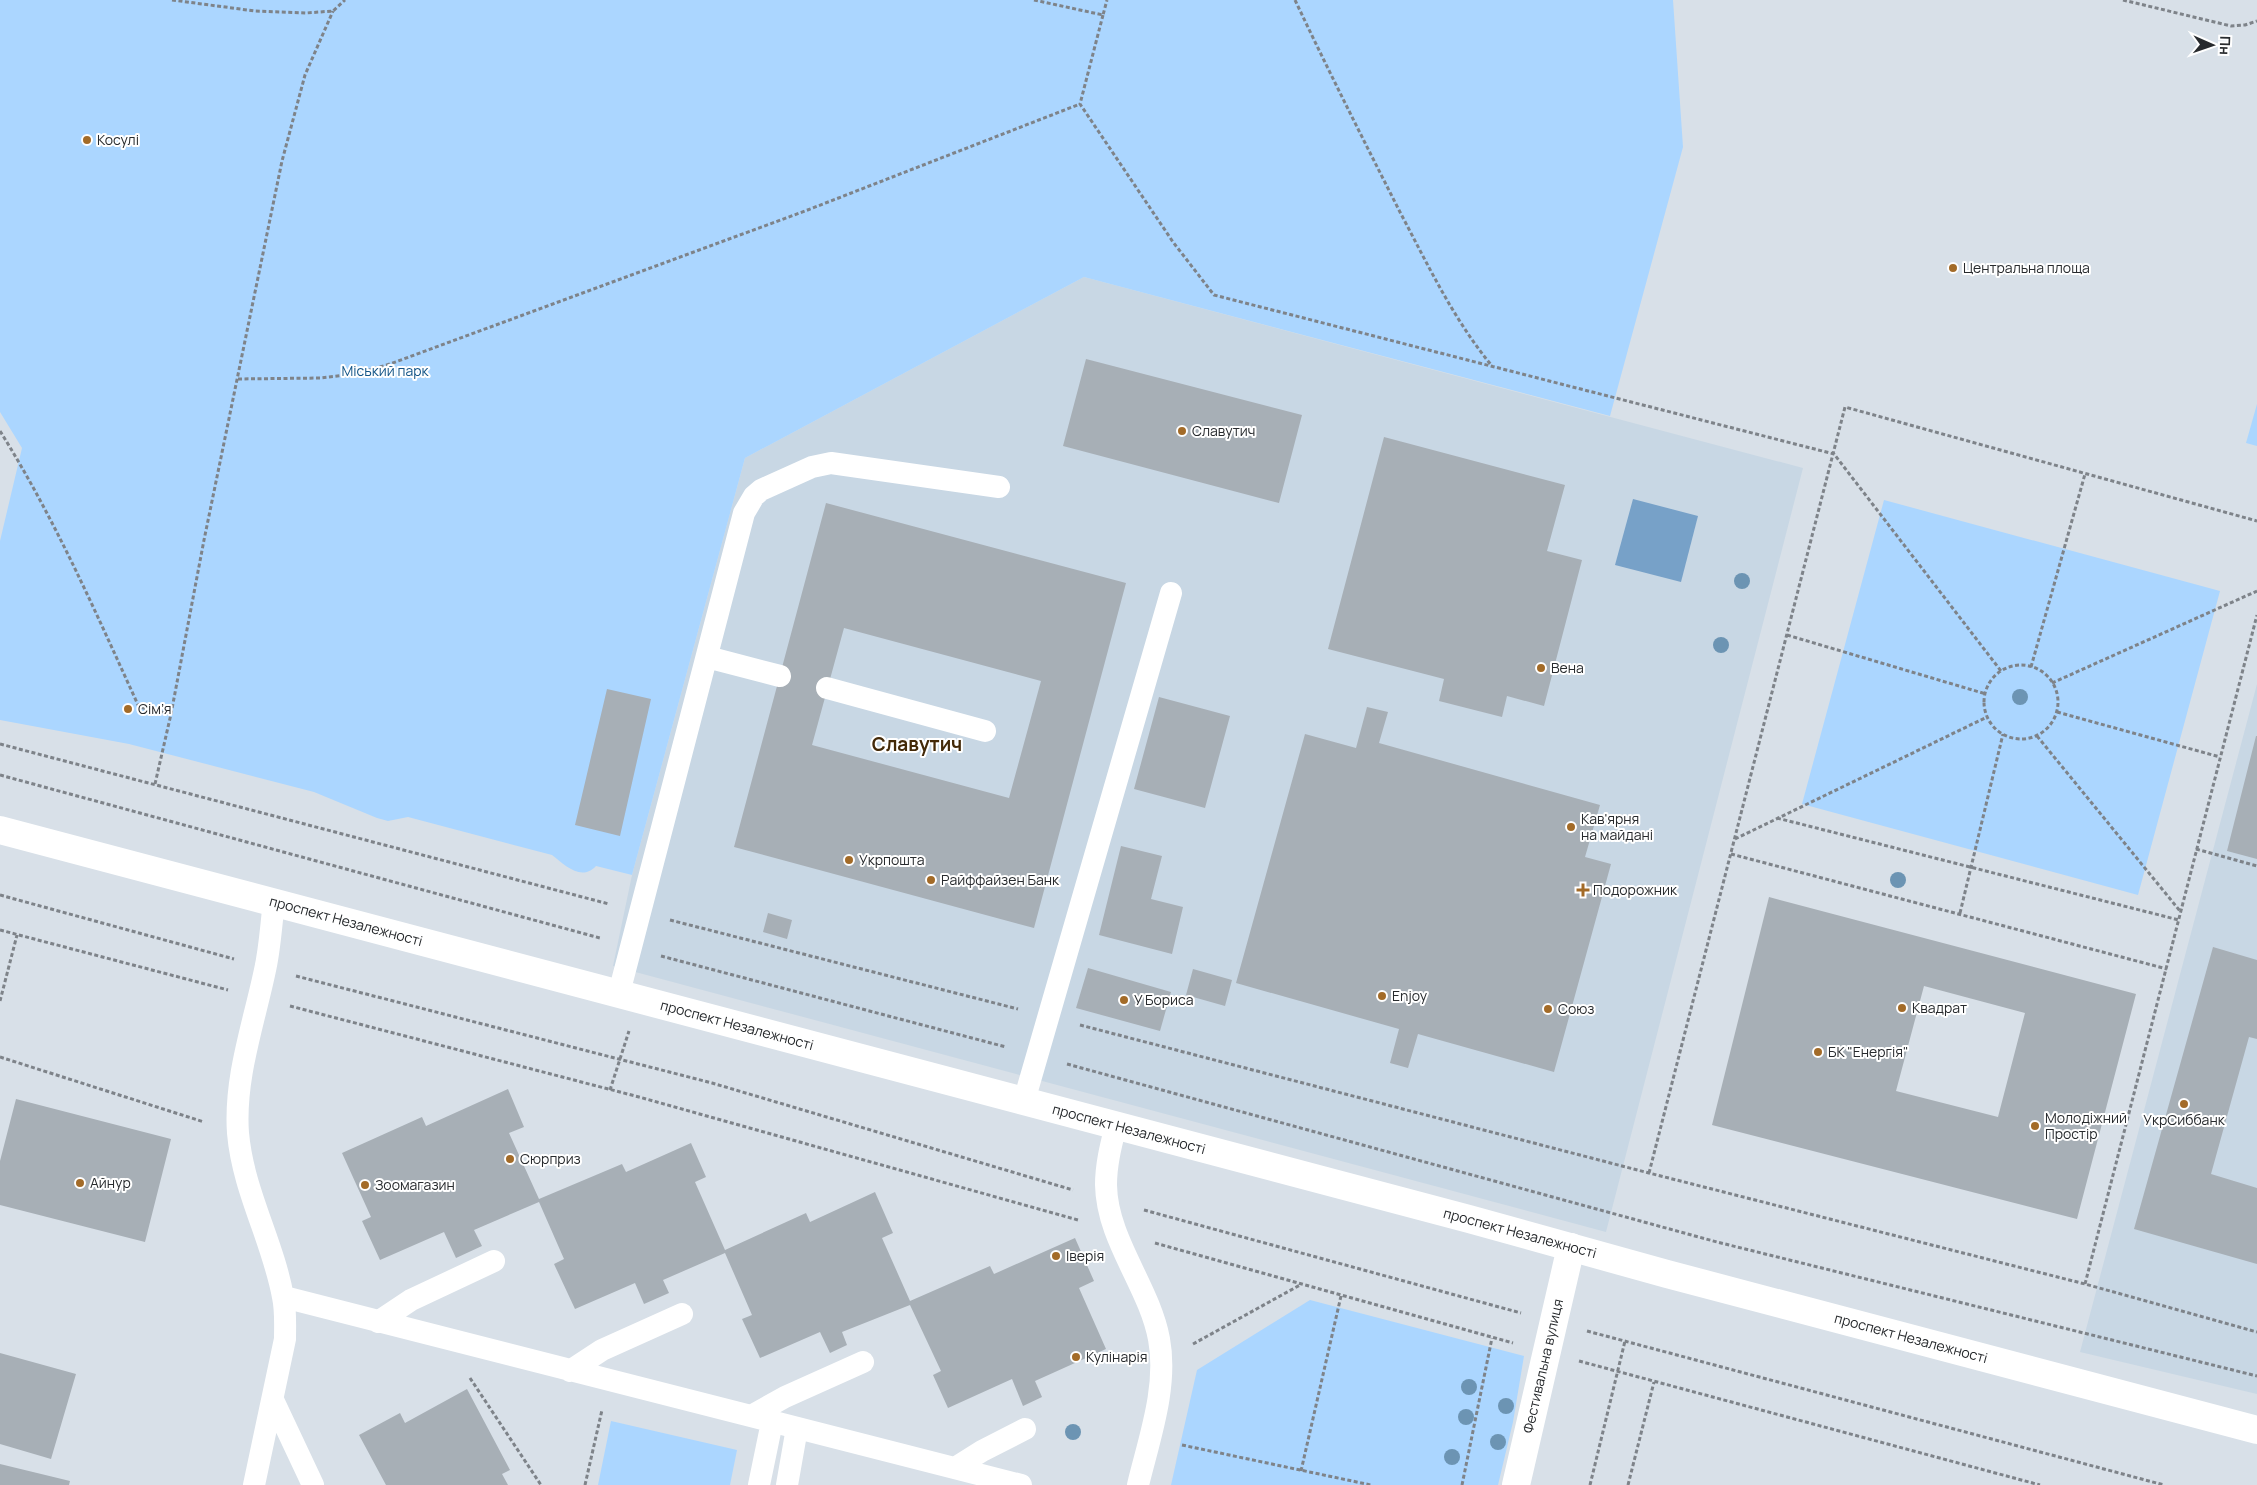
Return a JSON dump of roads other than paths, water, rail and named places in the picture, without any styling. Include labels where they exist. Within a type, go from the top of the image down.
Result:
[{"type":"street","name":"проспект Незалежності","points":[[0,830],[1116,1125],[2257,1430]]},
{"type":"street","name":"Фестивальна вулиця","points":[[1516,1485],[1571,1247]]},
{"type":"lane","points":[[619,993],[744,513],[754,496],[761,490],[812,468],[830,463],[999,487]]},
{"type":"lane","points":[[1024,1101],[1171,593]]},
{"type":"lane","points":[[706,656],[780,676]]},
{"type":"lane","points":[[827,688],[985,731]]},
{"type":"lane","points":[[254,1485],[285,1338],[284,1297],[250,1194],[238,1132],[238,1104],[242,1074],[266,968],[274,902]]},
{"type":"lane","points":[[1116,1125],[1107,1169],[1108,1200],[1116,1231],[1154,1319],[1162,1362],[1159,1392],[1138,1485]]},
{"type":"lane","points":[[378,1322],[411,1300],[494,1261]]},
{"type":"lane","points":[[284,1297],[1021,1485]]},
{"type":"lane","points":[[570,1371],[602,1350],[682,1314]]},
{"type":"lane","points":[[759,1485],[761,1419],[785,1397],[863,1362]]},
{"type":"lane","points":[[272,1400],[313,1485]]},
{"type":"lane","points":[[786,1485],[798,1428]]},
{"type":"lane","points":[[955,1468],[982,1451],[1025,1429]]},
{"type":"place","name":"Косулі","points":[[87,140]]},
{"type":"place","name":"Центральна площа","points":[[1953,268]]},
{"type":"place","name":"Славутич","points":[[1182,431]]},
{"type":"place","name":"Вена","points":[[1541,668]]},
{"type":"place","name":"Сім’я","points":[[128,709]]},
{"type":"place","name":"Кав'ярня на майдані","points":[[1571,827]]},
{"type":"place","name":"Укрпошта","points":[[849,860]]},
{"type":"place","name":"Райффайзен Банк","points":[[931,880]]},
{"type":"place","name":"Подорожник","points":[[1583,890]]},
{"type":"place","name":"Enjoy","points":[[1382,996]]},
{"type":"place","name":"У Бориса","points":[[1124,1000]]},
{"type":"place","name":"Квадрат","points":[[1902,1008]]},
{"type":"place","name":"Союз","points":[[1548,1009]]},
{"type":"place","name":"БК \"Енергія\"","points":[[1818,1052]]},
{"type":"place","name":"УкрСиббанк","points":[[2184,1104]]},
{"type":"place","name":"Молодіжний Простір","points":[[2035,1126]]},
{"type":"place","name":"Сюрприз","points":[[510,1159]]},
{"type":"place","name":"Айнур","points":[[80,1183]]},
{"type":"place","name":"Зоомагазин","points":[[365,1185]]},
{"type":"place","name":"Іверія","points":[[1056,1256]]},
{"type":"place","name":"Кулінарія","points":[[1076,1357]]},
{"type":"district","name":"Славутич","points":[[917,744]]},
{"type":"park label","name":"Міський парк","points":[[385,371]]}]
